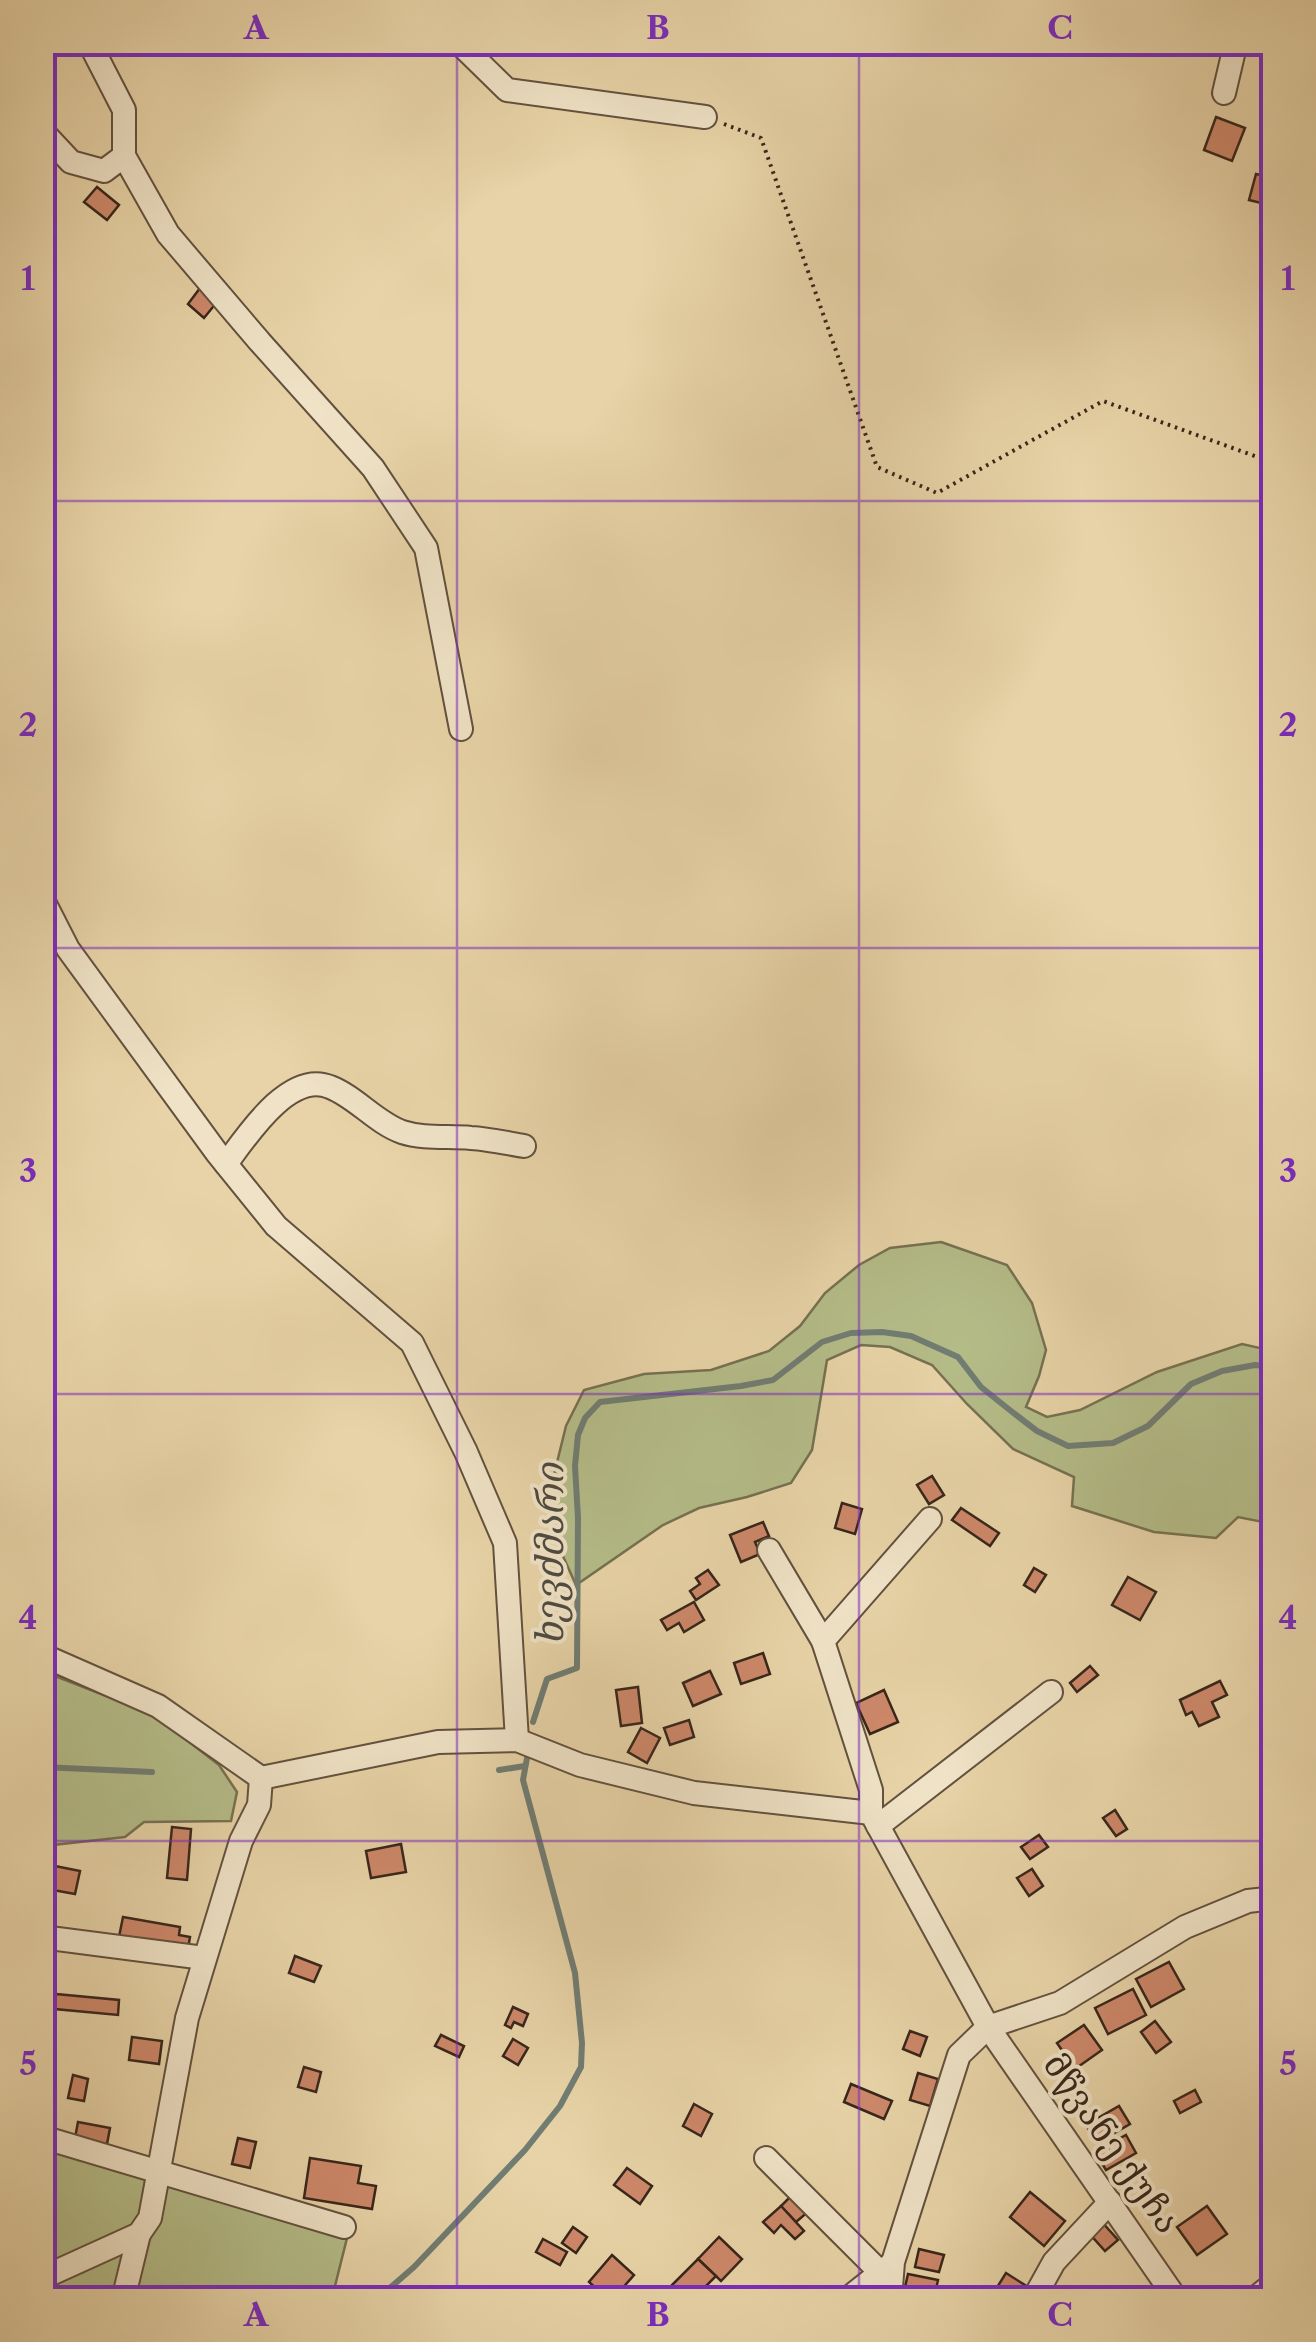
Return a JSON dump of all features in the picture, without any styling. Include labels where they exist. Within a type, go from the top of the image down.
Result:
[{"type":"street","points":[[89,42],[124,110],[124,156],[168,234],[373,468],[426,548],[461,729]]},
{"type":"street","points":[[458,42],[506,90],[705,117]]},
{"type":"street","points":[[1224,93],[1236,42]]},
{"type":"street","points":[[42,131],[71,162],[104,170],[124,156]]},
{"type":"street","points":[[42,898],[68,949],[276,1226],[412,1343],[466,1452],[505,1543],[517,1740]]},
{"type":"street","points":[[226,1164],[256,1123],[283,1098],[308,1084],[327,1085],[397,1130],[418,1136],[524,1146]]},
{"type":"street","points":[[823,1641],[930,1519]]},
{"type":"street","name":"მწვანე ქუჩა","points":[[769,1550],[823,1641],[871,1790],[874,1819],[988,2027],[1177,2300]]},
{"type":"street","points":[[42,1654],[158,1706],[261,1778],[438,1742],[517,1740],[580,1765],[694,1792],[874,1819],[1051,1692]]},
{"type":"street","points":[[123,2300],[139,2234],[150,2218],[187,2018],[241,1841],[259,1804],[261,1778]]},
{"type":"street","points":[[890,2300],[887,2267],[959,2054],[988,2027],[1060,2003],[1185,1927],[1248,1901],[1274,1898]]},
{"type":"street","points":[[42,1937],[204,1958]]},
{"type":"street","points":[[42,2137],[344,2226]]},
{"type":"street","points":[[766,2158],[887,2267]]},
{"type":"street","points":[[1033,2300],[1054,2262],[1110,2202]]},
{"type":"street","points":[[42,2278],[139,2234]]},
{"type":"street","points":[[846,2300],[887,2267]]},
{"type":"street","points":[[1252,2300],[1274,2283]]},
{"type":"path","points":[[705,117],[760,138],[877,466],[937,493],[1103,401],[1274,463]]},
{"type":"green space","points":[[941,1242],[1007,1265],[1032,1303],[1046,1350],[1026,1407],[1047,1417],[1080,1410],[1157,1372],[1242,1344],[1273,1351],[1273,1524],[1238,1517],[1216,1538],[1154,1532],[1072,1506],[1074,1477],[1013,1449],[932,1365],[890,1347],[861,1345],[827,1360],[812,1450],[791,1483],[699,1508],[663,1525],[576,1585],[557,1543],[549,1495],[566,1426],[584,1390],[644,1374],[711,1370],[769,1351],[800,1326],[825,1293],[859,1265],[890,1248]]},
{"type":"green space","points":[[42,1671],[153,1714],[219,1765],[237,1792],[231,1821],[144,1822],[125,1837],[43,1846]]},
{"type":"green space","points":[[42,2145],[348,2234],[335,2286],[309,2300],[43,2299]]},
{"type":"building","points":[[1216,117],[1245,128],[1232,161],[1204,150]]},
{"type":"building","points":[[1256,174],[1274,178],[1274,206],[1249,200]]},
{"type":"building","points":[[97,187],[119,205],[107,220],[84,202]]},
{"type":"building","points":[[200,288],[217,302],[204,318],[188,304]]},
{"type":"building","points":[[932,1476],[944,1495],[929,1504],[917,1485]]},
{"type":"building","points":[[842,1503],[862,1509],[855,1534],[835,1528]]},
{"type":"building","points":[[961,1508],[999,1533],[990,1546],[952,1520]]},
{"type":"building","points":[[763,1522],[769,1536],[755,1542],[760,1554],[741,1562],[730,1535]]},
{"type":"building","points":[[1034,1568],[1046,1575],[1035,1592],[1024,1585]]},
{"type":"building","points":[[708,1570],[719,1585],[696,1600],[690,1591],[700,1584],[696,1578]]},
{"type":"building","points":[[1128,1577],[1156,1592],[1140,1620],[1112,1605]]},
{"type":"building","points":[[694,1602],[704,1620],[684,1632],[679,1623],[667,1630],[661,1620]]},
{"type":"building","points":[[763,1653],[770,1674],[741,1684],[734,1663]]},
{"type":"building","points":[[1090,1666],[1098,1675],[1077,1692],[1070,1683]]},
{"type":"building","points":[[710,1671],[721,1694],[693,1706],[683,1683]]},
{"type":"building","points":[[1220,1681],[1227,1695],[1212,1702],[1219,1717],[1199,1726],[1192,1712],[1186,1715],[1180,1700]]},
{"type":"building","points":[[638,1687],[642,1723],[621,1726],[616,1690]]},
{"type":"building","points":[[884,1690],[898,1722],[870,1734],[856,1703]]},
{"type":"building","points":[[689,1720],[694,1737],[670,1745],[664,1728]]},
{"type":"building","points":[[641,1728],[660,1738],[647,1763],[628,1752]]},
{"type":"building","points":[[1115,1810],[1127,1829],[1116,1836],[1103,1818]]},
{"type":"building","points":[[172,1827],[191,1829],[187,1880],[167,1878]]},
{"type":"building","points":[[1039,1835],[1048,1847],[1030,1859],[1021,1847]]},
{"type":"building","points":[[401,1844],[406,1872],[371,1878],[366,1851]]},
{"type":"building","points":[[45,1864],[80,1871],[75,1894],[42,1888]]},
{"type":"building","points":[[1032,1869],[1043,1886],[1029,1896],[1017,1878]]},
{"type":"building","points":[[123,1917],[180,1927],[179,1935],[190,1937],[187,1954],[118,1942]]},
{"type":"building","points":[[295,1956],[321,1966],[314,1982],[289,1973]]},
{"type":"building","points":[[1169,1962],[1184,1989],[1151,2007],[1136,1979]]},
{"type":"building","points":[[1133,1989],[1146,2015],[1108,2034],[1095,2008]]},
{"type":"building","points":[[56,1994],[119,2000],[118,2015],[55,2009]]},
{"type":"building","points":[[513,2007],[528,2014],[523,2026],[514,2022],[511,2028],[505,2025]]},
{"type":"building","points":[[1155,2021],[1171,2042],[1156,2053],[1141,2032]]},
{"type":"building","points":[[1084,2025],[1102,2050],[1075,2069],[1057,2043]]},
{"type":"building","points":[[910,2031],[927,2037],[920,2056],[903,2049]]},
{"type":"building","points":[[441,2035],[464,2046],[459,2057],[435,2046]]},
{"type":"building","points":[[132,2037],[162,2041],[159,2064],[129,2060]]},
{"type":"building","points":[[513,2039],[528,2048],[518,2065],[503,2056]]},
{"type":"building","points":[[304,2067],[321,2072],[316,2092],[298,2087]]},
{"type":"building","points":[[918,2073],[938,2079],[930,2106],[910,2100]]},
{"type":"building","points":[[73,2075],[88,2079],[84,2101],[68,2098]]},
{"type":"building","points":[[851,2084],[892,2101],[884,2119],[844,2102]]},
{"type":"building","points":[[1195,2090],[1201,2102],[1180,2113],[1174,2101]]},
{"type":"building","points":[[694,2104],[712,2114],[701,2136],[683,2126]]},
{"type":"building","points":[[1119,2106],[1130,2124],[1097,2143],[1086,2125]]},
{"type":"building","points":[[78,2122],[110,2128],[107,2144],[75,2138]]},
{"type":"building","points":[[1126,2135],[1136,2153],[1106,2170],[1095,2152]]},
{"type":"building","points":[[238,2138],[256,2142],[250,2168],[232,2164]]},
{"type":"building","points":[[310,2158],[361,2166],[358,2183],[376,2186],[372,2209],[304,2198]]},
{"type":"building","points":[[627,2168],[652,2186],[640,2204],[614,2185]]},
{"type":"building","points":[[1030,2192],[1065,2221],[1044,2246],[1010,2217]]},
{"type":"building","points":[[793,2194],[809,2211],[796,2222],[781,2206]]},
{"type":"building","points":[[781,2206],[804,2231],[795,2239],[781,2225],[774,2233],[763,2222]]},
{"type":"building","points":[[1207,2206],[1227,2234],[1197,2255],[1177,2227]]},
{"type":"building","points":[[1101,2221],[1118,2240],[1105,2251],[1088,2232]]},
{"type":"building","points":[[573,2227],[587,2237],[576,2253],[562,2243]]},
{"type":"building","points":[[719,2237],[742,2259],[721,2281],[698,2259]]},
{"type":"building","points":[[543,2239],[567,2252],[560,2265],[536,2252]]},
{"type":"building","points":[[919,2249],[944,2255],[939,2272],[915,2267]]},
{"type":"building","points":[[612,2255],[634,2275],[609,2300],[589,2282]]},
{"type":"building","points":[[698,2259],[716,2276],[692,2300],[686,2300],[671,2286]]},
{"type":"building","points":[[1006,2273],[1028,2287],[1020,2300],[996,2289]]},
{"type":"building","points":[[908,2274],[938,2280],[935,2294],[905,2287]]},
{"type":"waterway","name":"ხევძმარი","points":[[533,1722],[547,1679],[577,1668],[575,1466],[578,1435],[585,1418],[600,1402],[773,1380],[822,1342],[851,1333],[882,1332],[911,1336],[958,1357],[981,1387],[1037,1431],[1068,1446],[1113,1443],[1148,1426],[1191,1384],[1222,1371],[1255,1365],[1274,1367]]},
{"type":"waterway","name":"ხევძმარი","points":[[376,2300],[414,2267],[525,2150],[560,2106],[581,2067],[575,1973],[523,1780],[527,1758]]},
{"type":"waterway","points":[[499,1770],[525,1766]]},
{"type":"waterway","points":[[42,1767],[152,1772]]}]
